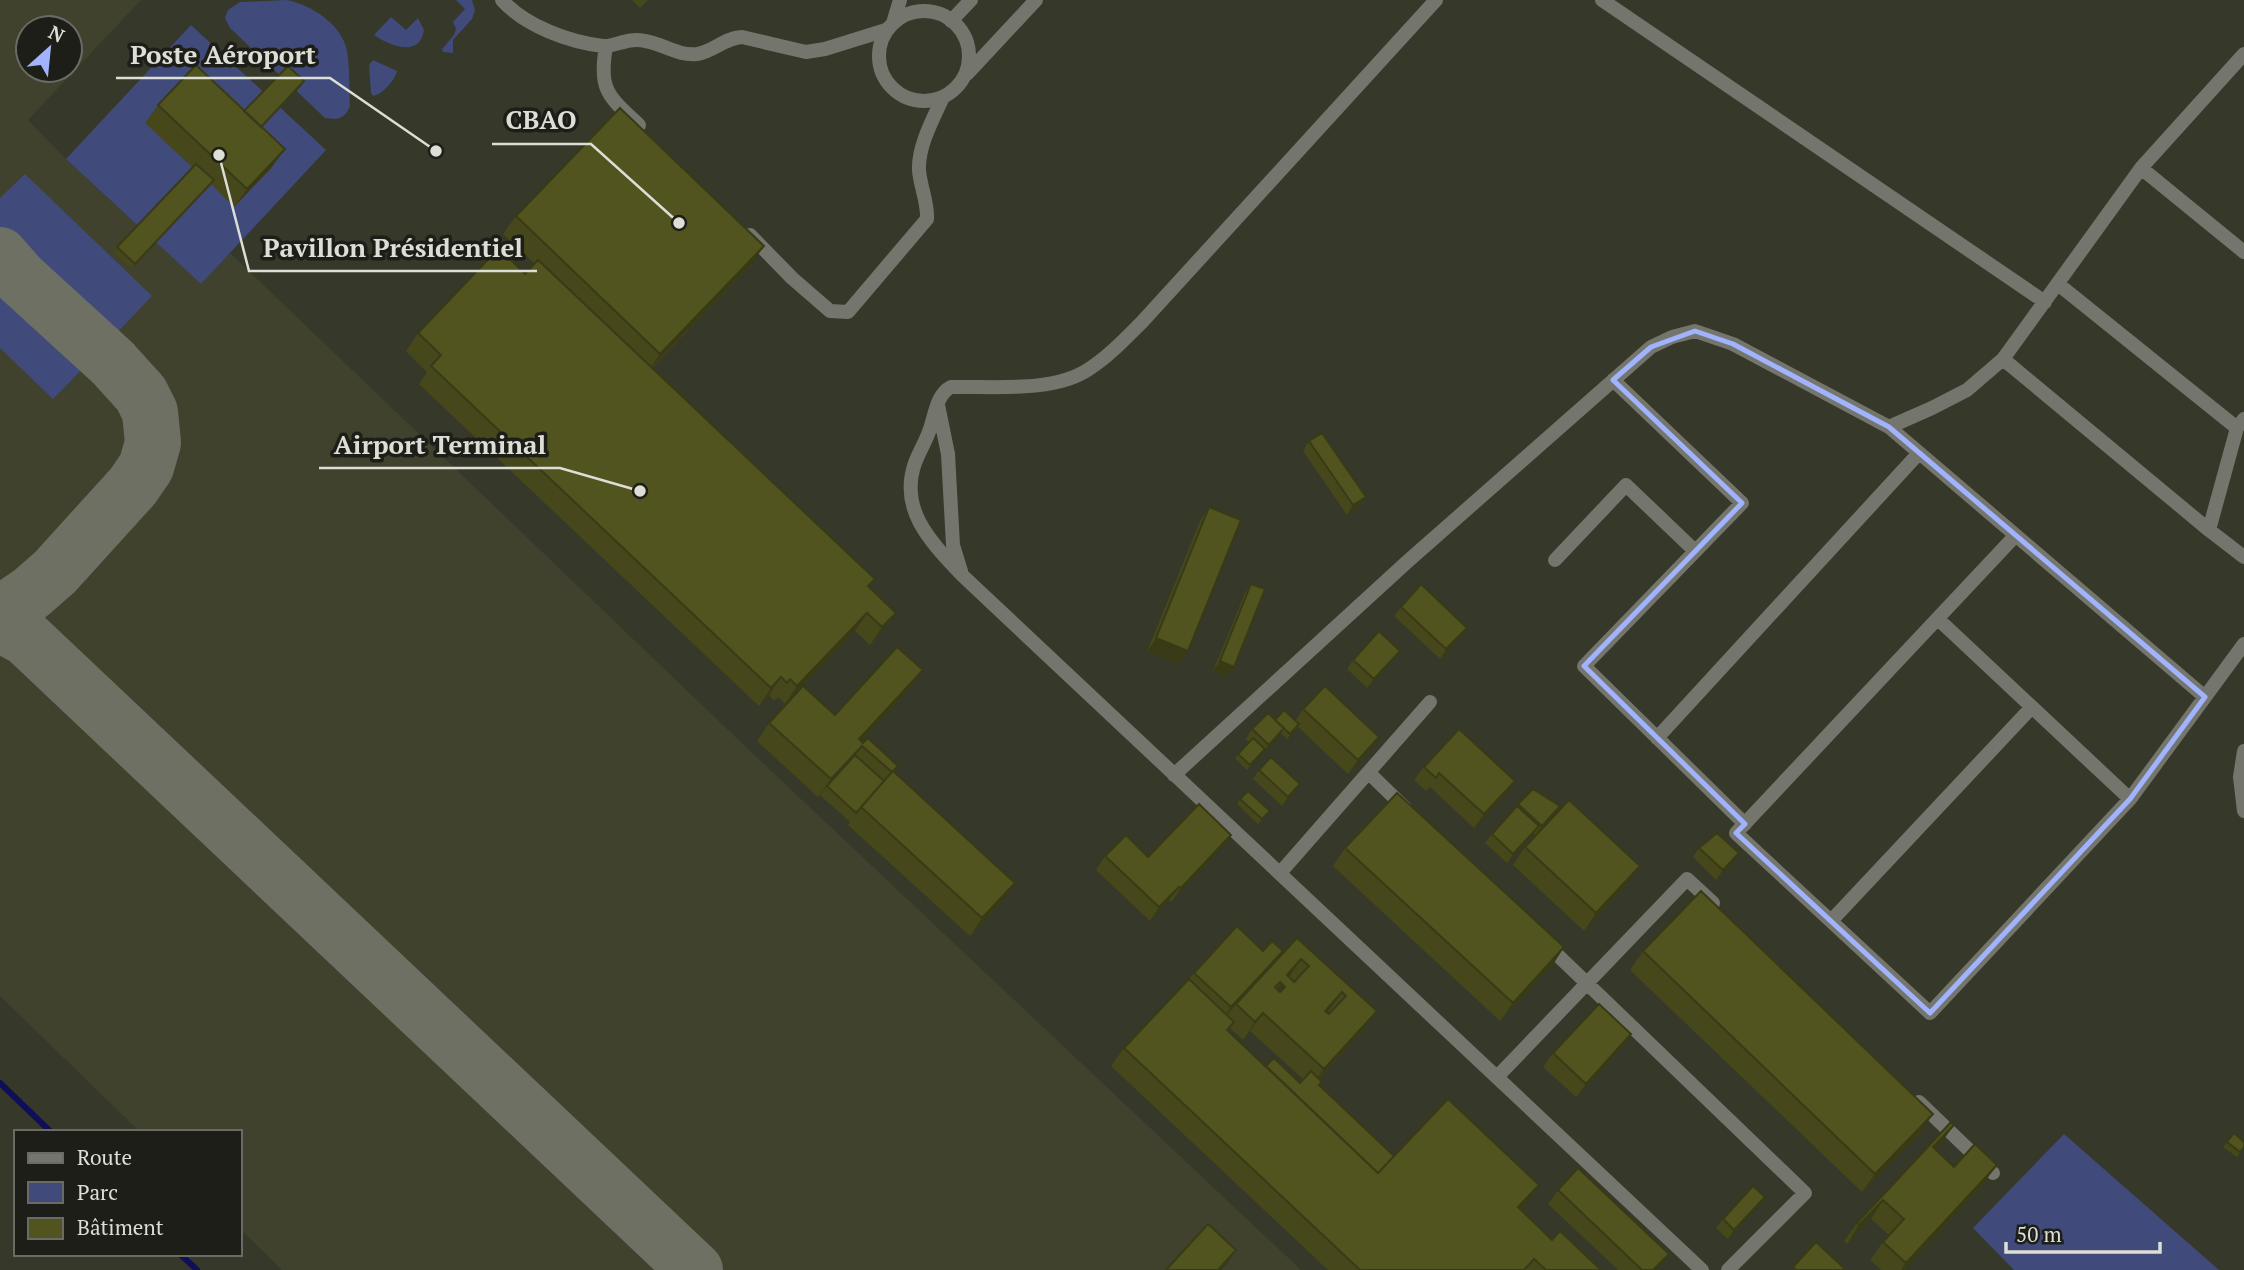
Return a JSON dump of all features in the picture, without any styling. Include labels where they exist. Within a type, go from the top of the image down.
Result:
[{"type":"street","points":[[502,0],[522,18],[553,34],[606,47],[622,41],[643,40],[671,51],[697,54],[733,37],[806,52],[825,49],[890,27],[903,16],[928,11],[951,21],[962,32],[968,47],[969,62],[964,77]]},
{"type":"street","points":[[900,0],[880,44],[878,59],[890,87],[915,101],[929,101],[954,90],[1036,0]]},
{"type":"street","points":[[951,21],[971,0]]},
{"type":"street","points":[[1436,0],[1112,352],[1087,371],[1061,382],[951,387],[945,390],[915,464],[911,484],[913,504],[920,525],[934,545],[963,576],[1702,1270]]},
{"type":"street","points":[[1602,0],[2045,302]]},
{"type":"street","points":[[606,47],[603,80],[612,99],[652,138]]},
{"type":"street","points":[[1889,427],[1967,390],[2003,359],[2141,168],[2244,54]]},
{"type":"street","points":[[741,226],[821,304],[830,311],[848,312],[927,219],[919,169],[928,131],[943,97]]},
{"type":"street","points":[[2141,168],[2244,252]]},
{"type":"street","points":[[2057,284],[2241,424],[2208,530]]},
{"type":"street","points":[[1174,775],[1408,561],[1651,347],[1672,337],[1695,331],[1733,344],[1889,427],[2205,697]]},
{"type":"street","points":[[2003,359],[2244,557]]},
{"type":"street","points":[[1613,380],[1742,503],[1584,666],[1745,824]]},
{"type":"street","points":[[938,405],[948,454],[953,545],[963,576]]},
{"type":"street","points":[[1657,738],[1919,453]]},
{"type":"street","points":[[1555,560],[1626,485],[1695,551]]},
{"type":"street","points":[[2015,536],[1736,833],[1930,1013],[2130,799],[2244,644]]},
{"type":"street","points":[[1938,619],[2130,799]]},
{"type":"street","points":[[1280,873],[1430,702]]},
{"type":"street","points":[[1831,921],[2032,707]]},
{"type":"street","points":[[2244,751],[2240,777],[2244,811]]},
{"type":"street","points":[[1368,773],[1418,821]]},
{"type":"street","points":[[1497,1077],[1687,879],[1727,917]]},
{"type":"street","points":[[1537,935],[1805,1193],[1728,1270]]},
{"type":"street","points":[[1904,1087],[1993,1173]]},
{"type":"highlighted area","points":[[1695,331],[1733,344],[1889,427],[2205,697],[2130,799],[1930,1013],[1736,833],[1745,824],[1584,666],[1742,503],[1613,380],[1651,347]]},
{"type":"shaded area","points":[[0,0],[141,0],[84,61],[84,14],[14,14],[14,84],[62,84],[28,120],[66,159],[201,284],[230,253],[748,749],[1301,1270],[282,1270],[242,1231],[242,1130],[138,1130],[0,996]]},
{"type":"green space","points":[[287,0],[306,6],[324,17],[344,41],[349,65],[350,106],[340,118],[325,118],[230,28],[225,18],[228,10],[240,2]]},
{"type":"green space","points":[[456,0],[472,0],[475,10],[472,19],[453,40],[453,53],[443,52],[442,49],[456,29],[453,22],[465,9]]},
{"type":"green space","points":[[391,17],[406,30],[418,18],[424,30],[417,44],[411,47],[396,46],[374,35]]},
{"type":"green space","points":[[191,25],[326,150],[201,284],[66,159]]},
{"type":"green space","points":[[373,60],[397,71],[388,86],[373,96],[369,65]]},
{"type":"green space","points":[[25,174],[152,296],[111,339],[17,249],[0,226],[0,198]]},
{"type":"green space","points":[[0,273],[91,360],[53,399],[0,348]]},
{"type":"green space","points":[[2064,1134],[2219,1270],[2014,1270],[1973,1228]]},
{"type":"building","points":[[196,65],[285,149],[247,189],[158,105]]},
{"type":"building","points":[[288,66],[304,81],[261,127],[244,111]]},
{"type":"building","points":[[620,108],[764,246],[660,354],[516,216]]},
{"type":"building","points":[[196,164],[214,180],[135,264],[117,247]]},
{"type":"building","points":[[499,248],[525,274],[538,260],[875,579],[868,586],[896,613],[882,627],[867,613],[797,686],[790,679],[787,683],[781,677],[771,688],[431,366],[441,355],[418,333]]},
{"type":"building","points":[[1322,433],[1366,497],[1353,505],[1309,441]]},
{"type":"building","points":[[1209,507],[1241,520],[1188,651],[1156,638]]},
{"type":"building","points":[[1251,584],[1265,589],[1234,667],[1220,661]]},
{"type":"building","points":[[1421,584],[1467,628],[1446,649],[1401,607]]},
{"type":"building","points":[[1379,631],[1400,651],[1374,679],[1353,660]]},
{"type":"building","points":[[897,647],[923,670],[859,739],[863,743],[868,738],[898,766],[893,771],[1015,883],[982,918],[861,807],[892,772],[862,746],[831,779],[769,723],[803,686],[835,715]]},
{"type":"building","points":[[1325,686],[1379,737],[1358,760],[1303,709]]},
{"type":"building","points":[[1284,710],[1299,724],[1290,734],[1275,720]]},
{"type":"building","points":[[1268,713],[1284,728],[1269,745],[1252,729]]},
{"type":"building","points":[[1459,729],[1515,781],[1484,814],[1439,773],[1436,778],[1424,767]]},
{"type":"building","points":[[1253,738],[1265,749],[1250,765],[1238,754]]},
{"type":"building","points":[[855,755],[884,781],[856,813],[827,786]]},
{"type":"building","points":[[1271,757],[1300,784],[1288,797],[1259,770]]},
{"type":"building","points":[[1533,789],[1560,806],[1542,826],[1518,804]]},
{"type":"building","points":[[1248,791],[1270,811],[1262,819],[1240,799]]},
{"type":"building","points":[[1397,793],[1564,947],[1513,1003],[1345,848]]},
{"type":"building","points":[[1569,800],[1640,866],[1596,913],[1525,847]]},
{"type":"building","points":[[1199,804],[1231,835],[1181,888],[1159,907],[1105,856],[1126,835],[1148,857]]},
{"type":"building","points":[[1517,806],[1539,826],[1513,854],[1492,834]]},
{"type":"building","points":[[1717,833],[1739,853],[1723,870],[1699,848]]},
{"type":"building","points":[[1701,891],[1933,1114],[1875,1174],[1643,951]]},
{"type":"building","points":[[1237,926],[1263,951],[1272,941],[1283,951],[1231,1007],[1194,973]]},
{"type":"building","points":[[1297,938],[1377,1011],[1324,1069],[1263,1013],[1255,1022],[1236,1004]],"holes":[[[1301,959],[1309,966],[1294,982],[1287,975]],[[1280,982],[1285,987],[1280,992],[1275,987]],[[1342,992],[1346,996],[1329,1014],[1325,1011]]]},
{"type":"building","points":[[1189,979],[1234,1022],[1227,1030],[1378,1173],[1448,1099],[1539,1185],[1518,1207],[1552,1240],[1560,1231],[1601,1270],[1546,1270],[1534,1259],[1524,1270],[1360,1270],[1124,1048]]},
{"type":"building","points":[[1599,1004],[1631,1034],[1586,1084],[1553,1053]]},
{"type":"building","points":[[1274,1058],[1300,1083],[1311,1071],[1322,1082],[1319,1085],[1394,1156],[1378,1173],[1266,1066]]},
{"type":"building","points":[[1951,1122],[1954,1125],[1933,1147],[1954,1167],[1975,1144],[1997,1165],[1906,1263],[1883,1242],[1904,1219],[1883,1200],[1859,1225],[1857,1223]]},
{"type":"building","points":[[2234,1133],[2244,1142],[2240,1152],[2227,1142]]},
{"type":"building","points":[[1578,1168],[1669,1254],[1653,1270],[1642,1270],[1558,1190]]},
{"type":"building","points":[[1753,1186],[1765,1197],[1734,1230],[1723,1219]]},
{"type":"building","points":[[1208,1224],[1236,1250],[1218,1270],[1166,1270]]},
{"type":"building","points":[[1816,1242],[1846,1270],[1796,1270],[1793,1267]]},
{"type":"waterway","points":[[0,1083],[49,1130]]},
{"type":"waterway","points":[[182,1256],[197,1270]]},
{"type":"taxiway","points":[[0,255],[20,278],[113,363],[141,394],[150,412],[153,443],[146,467],[133,486],[55,572],[31,593],[0,614]]},
{"type":"taxiway","points":[[0,627],[26,638],[695,1270]]},
{"type":"place","name":"Poste Aéroport","points":[[436,151]]},
{"type":"place","name":"Pavillon Présidentiel","points":[[219,155]]},
{"type":"place","name":"CBAO","points":[[679,223]]},
{"type":"place","name":"Airport Terminal","points":[[640,491]]}]
